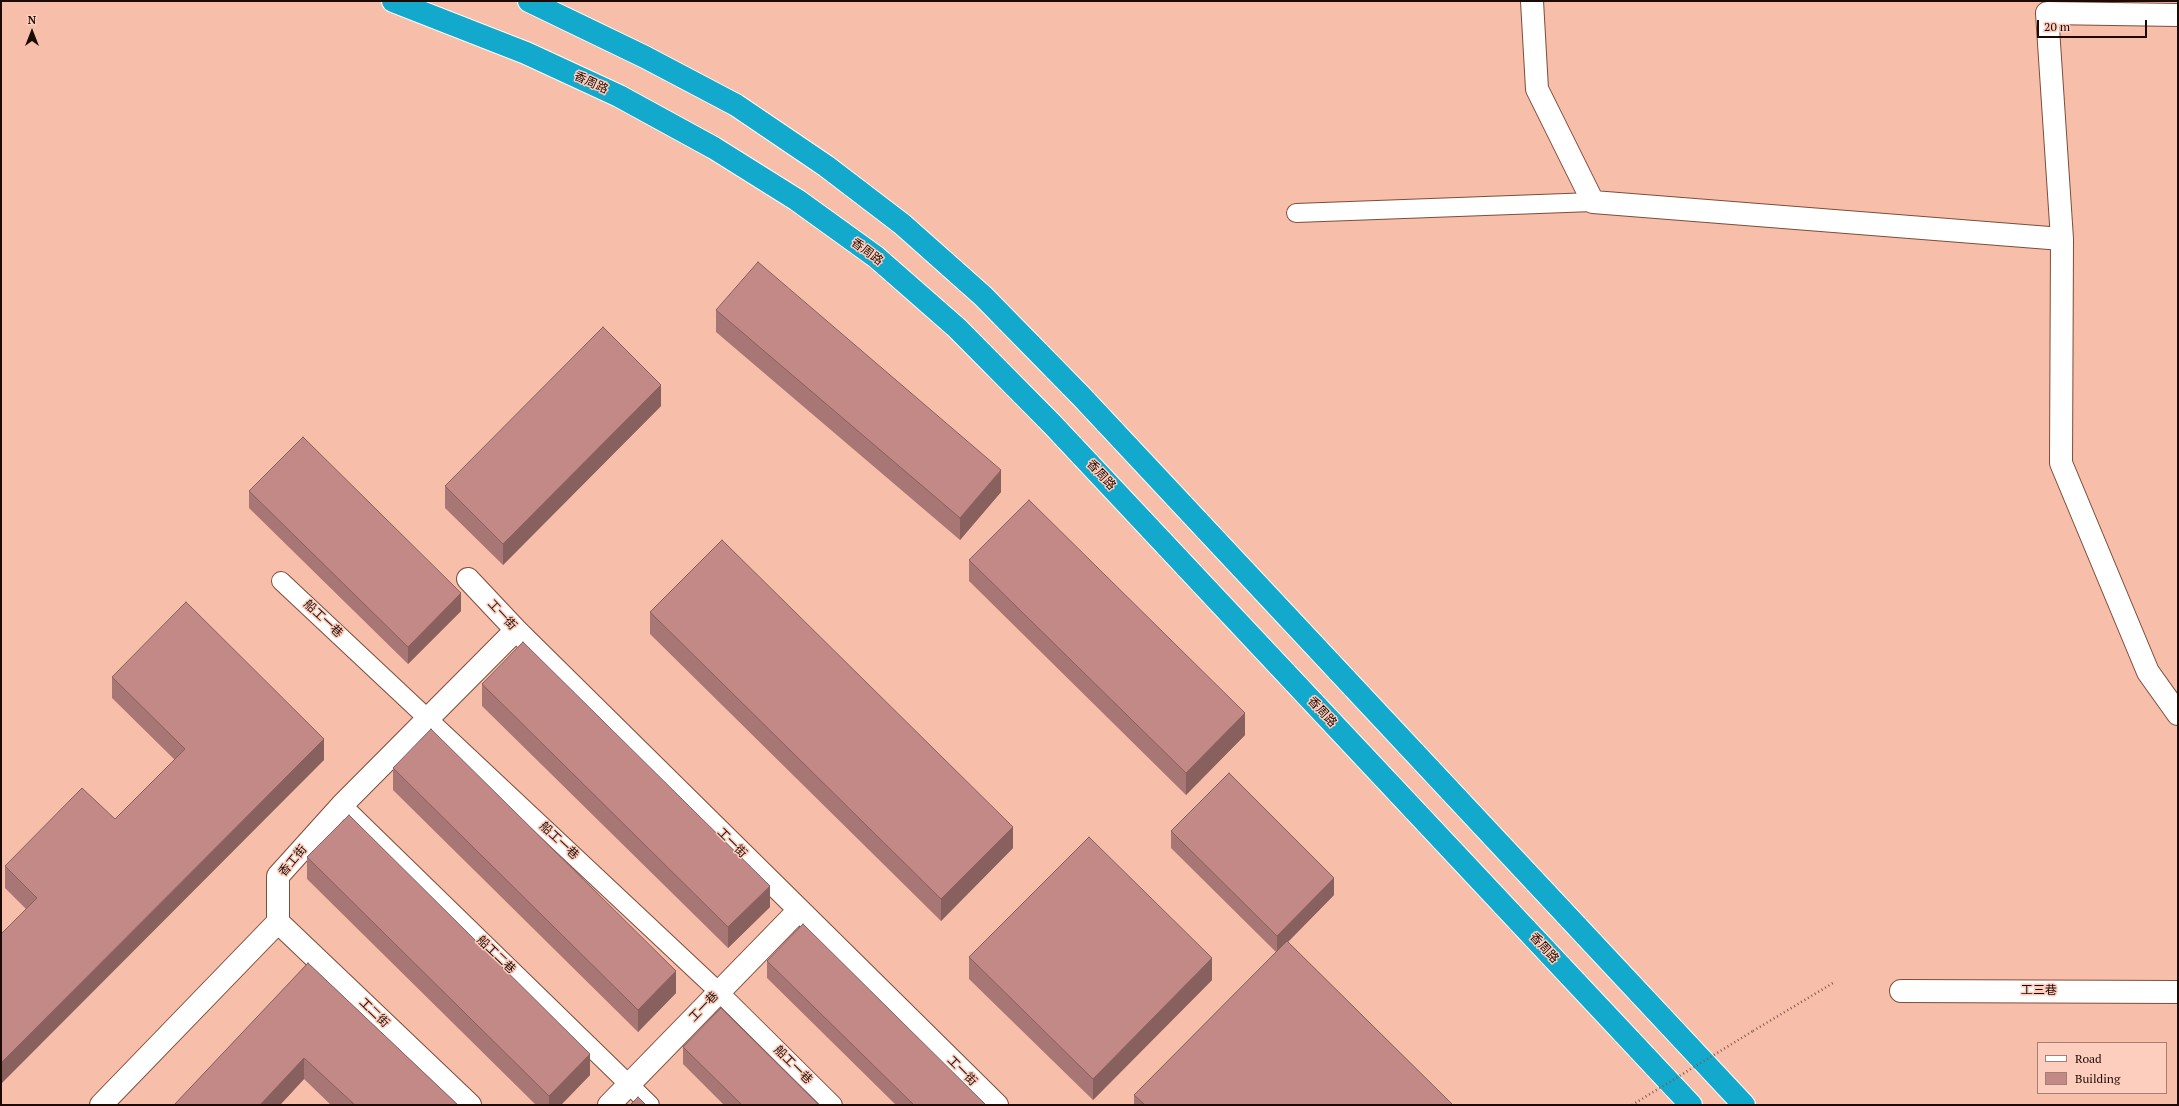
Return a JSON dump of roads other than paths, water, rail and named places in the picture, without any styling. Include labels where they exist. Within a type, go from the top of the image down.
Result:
[{"type":"highway","name":"香周路","points":[[392,1],[526,53],[619,96],[714,148],[797,200],[876,258],[957,328],[1052,424],[1691,1105]]},
{"type":"highway","points":[[529,1],[645,57],[736,105],[826,166],[902,224],[983,296],[1086,402],[1744,1105]]},
{"type":"street","points":[[1532,1],[1537,89],[1594,202],[2062,239]]},
{"type":"street","points":[[2178,16],[2047,7],[2062,239],[2061,463],[2148,672],[2178,714]]},
{"type":"street","name":"工一街","points":[[468,579],[516,630],[997,1105]]},
{"type":"street","name":"香工街","points":[[278,922],[278,876],[342,805],[516,630]]},
{"type":"street","name":"工一巷","points":[[609,1105],[799,910]]},
{"type":"street","points":[[101,1105],[278,922]]},
{"type":"street","name":"工二街","points":[[278,922],[470,1105]]},
{"type":"street","name":"工三巷","points":[[1901,991],[2178,992]]},
{"type":"lane","points":[[1296,213],[1594,202]]},
{"type":"lane","name":"船工一巷","points":[[281,580],[719,992],[833,1105]]},
{"type":"lane","name":"船工二巷","points":[[342,805],[650,1105]]}]
